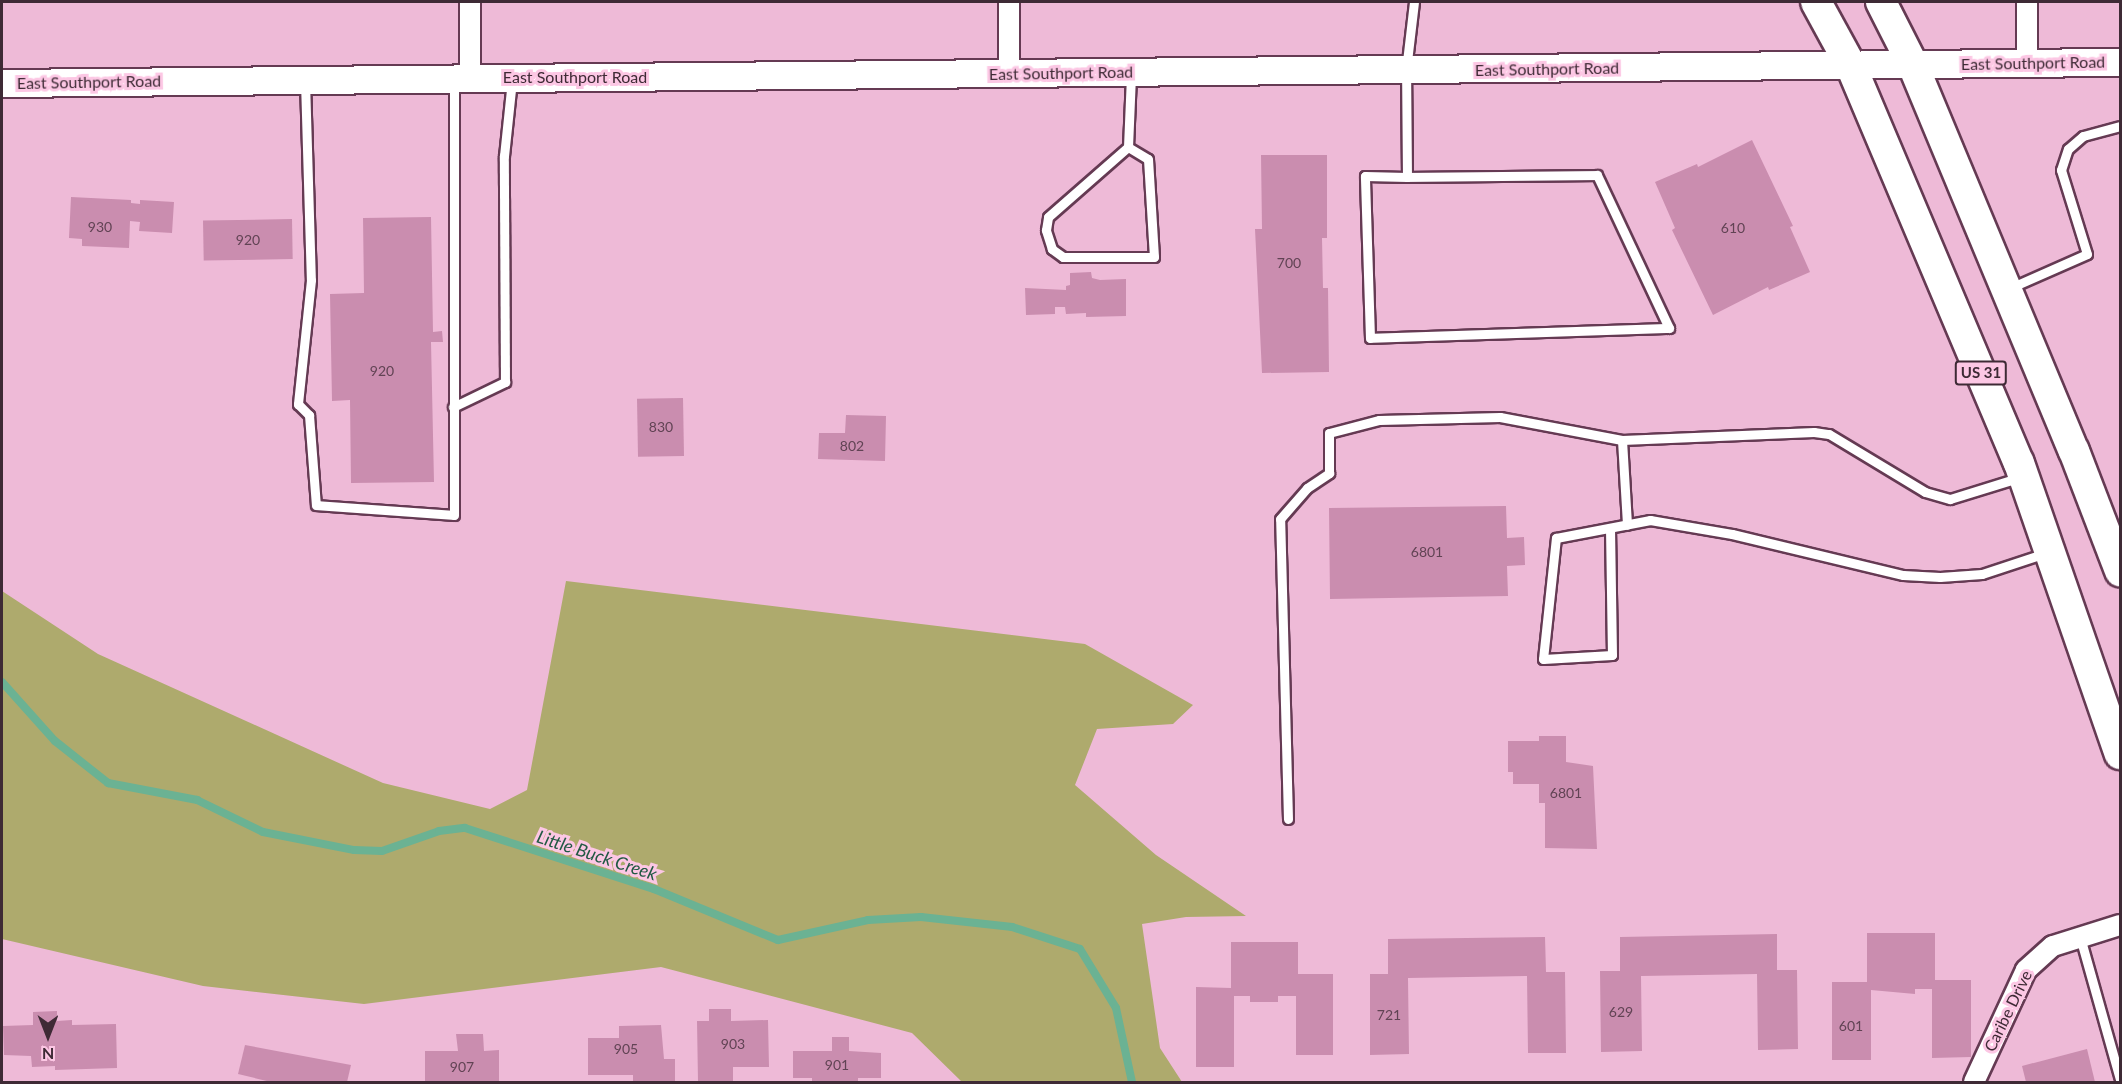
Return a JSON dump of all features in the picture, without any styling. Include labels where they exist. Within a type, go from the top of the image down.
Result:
[{"type":"main road","name":"US 31","points":[[1816,2],[1851,66],[2023,477],[2121,754]]},
{"type":"main road","points":[[1881,2],[1913,65],[2117,552]]},
{"type":"main road","name":"East Southport Road","points":[[2,83],[2121,62]]},
{"type":"street","points":[[462,78],[470,2]]},
{"type":"street","points":[[1009,2],[1009,74]]},
{"type":"street","points":[[2027,2],[2027,63]]},
{"type":"street","name":"Caribe Drive","points":[[1974,1083],[2026,970],[2053,946],[2121,925]]},
{"type":"lane","points":[[1407,177],[1406,70],[1414,2]]},
{"type":"lane","points":[[1128,147],[1148,159],[1154,257],[1063,257],[1052,249],[1046,230],[1048,217],[1128,147],[1131,72]]},
{"type":"lane","points":[[453,407],[505,382],[504,156],[512,77]]},
{"type":"lane","points":[[305,80],[311,280],[298,404],[309,415],[316,505],[454,515],[453,407],[462,78]]},
{"type":"lane","points":[[2007,290],[2087,254],[2061,170],[2068,149],[2083,136],[2121,126]]},
{"type":"lane","points":[[1597,175],[1669,328],[1370,338],[1365,176],[1407,177],[1597,175]]},
{"type":"lane","points":[[1288,819],[1280,519],[1307,488],[1329,473],[1329,433],[1379,420],[1500,417],[1622,440],[1829,434],[1926,492],[1950,499],[2023,477]]},
{"type":"lane","points":[[1622,440],[1627,525]]},
{"type":"lane","points":[[1610,528],[1612,655],[1543,659],[1556,538],[1650,520],[1720,532],[1912,576],[1982,574],[2048,552]]},
{"type":"lane","points":[[2080,937],[2121,1079]]},
{"type":"shaded area","points":[[566,581],[1085,644],[1193,705],[1173,724],[1097,729],[1075,785],[1156,855],[1246,916],[1186,917],[1142,924],[1160,1048],[1182,1082],[962,1082],[912,1033],[661,967],[364,1004],[203,986],[2,939],[2,591],[98,654],[383,783],[490,809],[527,790]]},
{"type":"building","points":[[1752,140],[1793,226],[1790,227],[1810,272],[1769,290],[1768,287],[1713,315],[1672,230],[1675,228],[1655,182],[1697,164],[1698,167]]},
{"type":"building","points":[[1261,155],[1327,155],[1327,238],[1322,238],[1323,288],[1328,288],[1329,372],[1262,373],[1255,229],[1262,229]]},
{"type":"building","points":[[71,197],[131,200],[131,203],[140,204],[140,200],[174,202],[172,233],[139,231],[140,222],[130,221],[129,248],[82,246],[82,239],[69,238]]},
{"type":"building","points":[[431,217],[433,332],[442,331],[443,342],[431,342],[434,482],[351,483],[350,400],[332,401],[330,294],[364,293],[363,218]]},
{"type":"building","points":[[292,219],[293,259],[204,261],[203,221]]},
{"type":"building","points":[[1091,272],[1092,278],[1100,280],[1126,279],[1126,316],[1086,317],[1086,313],[1066,314],[1065,307],[1055,307],[1055,314],[1026,315],[1025,288],[1066,290],[1066,286],[1070,285],[1070,273]]},
{"type":"building","points":[[683,398],[684,456],[638,457],[637,399]]},
{"type":"building","points":[[846,415],[886,416],[885,461],[818,459],[819,433],[845,433]]},
{"type":"building","points":[[1506,506],[1507,538],[1524,537],[1525,565],[1507,566],[1508,596],[1330,599],[1329,508]]},
{"type":"building","points":[[1539,736],[1566,736],[1566,762],[1593,766],[1597,849],[1545,848],[1545,803],[1539,803],[1539,784],[1513,784],[1513,772],[1508,772],[1508,741],[1539,741]]},
{"type":"building","points":[[1867,933],[1935,933],[1935,980],[1971,980],[1971,1057],[1932,1058],[1932,989],[1915,989],[1915,994],[1871,990],[1871,1060],[1832,1060],[1832,982],[1867,982]]},
{"type":"building","points":[[1777,934],[1777,970],[1797,970],[1798,1049],[1758,1050],[1757,974],[1641,976],[1642,1051],[1601,1052],[1600,971],[1620,971],[1620,937]]},
{"type":"building","points":[[1545,937],[1546,972],[1565,972],[1566,1053],[1528,1053],[1527,976],[1408,978],[1409,1054],[1370,1055],[1370,974],[1388,974],[1388,939]]},
{"type":"building","points":[[1231,942],[1298,942],[1298,974],[1333,974],[1333,1055],[1296,1055],[1296,996],[1278,996],[1278,1002],[1250,1002],[1250,996],[1234,996],[1234,1067],[1196,1067],[1196,987],[1231,988]]},
{"type":"building","points":[[709,1009],[731,1009],[731,1021],[768,1020],[769,1067],[733,1067],[733,1082],[698,1082],[697,1021],[709,1021]]},
{"type":"building","points":[[57,1011],[57,1021],[72,1020],[72,1025],[116,1024],[117,1068],[55,1070],[55,1066],[32,1067],[31,1056],[4,1055],[3,1026],[33,1025],[33,1012]]},
{"type":"building","points":[[661,1025],[664,1059],[675,1059],[675,1082],[633,1082],[633,1075],[588,1075],[588,1038],[619,1038],[619,1026]]},
{"type":"building","points":[[456,1034],[483,1034],[484,1051],[499,1050],[499,1082],[425,1082],[425,1051],[458,1051]]},
{"type":"building","points":[[832,1037],[849,1037],[849,1051],[881,1053],[881,1078],[858,1078],[858,1082],[812,1082],[812,1078],[793,1078],[793,1051],[832,1051]]},
{"type":"building","points":[[245,1045],[351,1065],[347,1082],[271,1082],[238,1074]]},
{"type":"building","points":[[2087,1049],[2095,1082],[2026,1082],[2022,1066]]},
{"type":"waterway","name":"Little Buck Creek","points":[[2,682],[55,741],[108,783],[197,800],[263,832],[354,850],[382,851],[439,831],[465,828],[654,889],[778,940],[868,920],[921,917],[1012,927],[1080,949],[1116,1008],[1132,1082]]}]
